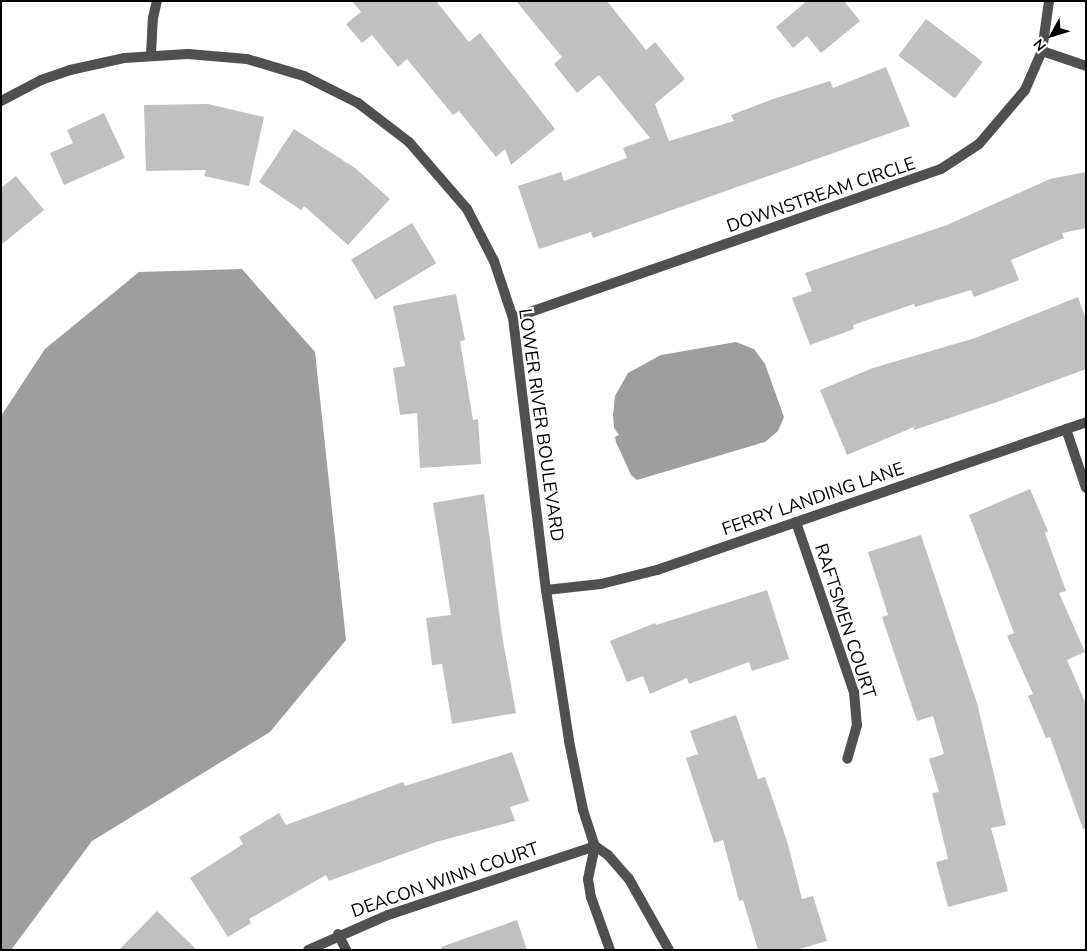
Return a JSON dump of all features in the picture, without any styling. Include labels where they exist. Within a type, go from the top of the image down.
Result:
[{"type":"street","points":[[152,54],[153,18],[157,1]]},
{"type":"street","name":"DOWNSTREAM CIRCLE","points":[[513,318],[941,169],[979,144],[1012,109],[1036,71],[1042,51],[1049,1]]},
{"type":"street","points":[[1042,51],[1086,66]]},
{"type":"street","name":"LOWER RIVER BOULEVARD","points":[[1,101],[41,80],[70,70],[152,54],[218,56],[277,66],[331,88],[386,122],[430,164],[467,209],[494,261],[513,318],[546,590],[575,778],[595,846],[590,888],[610,950]]},
{"type":"street","name":"FERRY LANDING LANE","points":[[546,590],[629,578],[1086,422]]},
{"type":"street","points":[[1066,429],[1086,488]]},
{"type":"street","name":"RAFTSMEN COURT","points":[[796,522],[854,692],[857,725],[847,759]]},
{"type":"street","points":[[595,846],[608,855],[629,879],[669,950]]},
{"type":"street","name":"DEACON WINN COURT","points":[[308,950],[338,934],[388,915],[595,846]]},
{"type":"street","points":[[338,934],[346,950]]},
{"type":"shaded area","points":[[242,269],[315,352],[346,640],[270,732],[92,841],[11,950],[1,950],[1,416],[45,349],[139,272]]},
{"type":"shaded area","points":[[736,342],[754,349],[765,364],[784,417],[778,431],[765,442],[637,480],[631,475],[616,442],[615,437],[619,435],[614,428],[615,396],[628,373],[661,355]]},
{"type":"building","points":[[352,1],[436,1],[469,42],[480,33],[555,129],[511,165],[505,149],[496,157],[459,111],[453,115],[407,59],[398,67],[372,35],[362,43],[346,24],[361,12]]},
{"type":"building","points":[[516,1],[607,1],[646,50],[655,42],[685,79],[655,104],[669,141],[734,121],[731,115],[776,98],[830,81],[833,88],[886,67],[910,126],[593,238],[591,232],[539,249],[518,186],[561,172],[564,181],[627,158],[623,148],[650,138],[599,75],[577,93],[554,64],[562,57]]},
{"type":"building","points":[[807,1],[844,1],[860,21],[821,53],[807,36],[793,48],[776,27]]},
{"type":"building","points":[[926,19],[983,62],[955,98],[898,56]]},
{"type":"building","points":[[208,104],[264,117],[249,186],[204,176],[206,170],[146,171],[144,105]]},
{"type":"building","points":[[104,113],[125,158],[64,185],[50,153],[73,143],[67,130]]},
{"type":"building","points":[[294,129],[355,168],[390,199],[348,245],[304,206],[301,210],[259,182]]},
{"type":"building","points":[[1086,172],[1086,228],[1062,233],[1064,238],[1011,260],[1019,280],[974,297],[971,290],[915,307],[914,304],[853,325],[854,329],[810,345],[792,298],[812,291],[805,273],[947,225],[1050,179]]},
{"type":"building","points":[[16,176],[44,210],[1,245],[1,188]]},
{"type":"building","points":[[412,223],[436,263],[375,300],[351,260]]},
{"type":"building","points":[[456,294],[465,340],[460,341],[473,420],[478,419],[481,464],[420,468],[417,413],[400,415],[393,368],[405,366],[393,306]]},
{"type":"building","points":[[1078,297],[1086,319],[1086,369],[914,430],[914,427],[847,455],[820,390],[873,368],[975,338]]},
{"type":"building","points":[[1030,489],[1048,531],[1045,533],[1066,591],[1059,593],[1085,652],[1067,660],[1086,704],[1086,828],[1083,829],[1050,737],[1046,738],[1028,696],[1033,694],[1007,636],[1014,633],[969,515]]},
{"type":"building","points":[[484,494],[502,635],[516,713],[452,724],[442,664],[432,665],[426,618],[451,615],[433,503]]},
{"type":"building","points":[[921,535],[977,703],[1006,825],[991,828],[1008,891],[948,907],[936,862],[948,859],[932,793],[939,792],[929,759],[944,754],[933,716],[917,721],[882,617],[888,615],[868,552]]},
{"type":"building","points":[[767,590],[789,659],[752,671],[749,662],[689,684],[687,678],[650,694],[643,676],[627,682],[610,641],[655,623],[656,625]]},
{"type":"building","points":[[736,715],[758,779],[765,777],[787,841],[802,899],[813,896],[827,941],[796,950],[758,950],[743,900],[739,901],[723,840],[714,843],[686,758],[698,754],[690,731]]},
{"type":"building","points":[[512,752],[529,801],[510,807],[515,821],[436,842],[329,881],[326,875],[249,919],[251,923],[228,937],[190,878],[243,844],[239,837],[279,813],[286,825],[403,782],[405,786]]},
{"type":"building","points":[[157,911],[197,950],[119,950]]},
{"type":"building","points":[[517,920],[527,950],[442,950],[441,947]]}]
